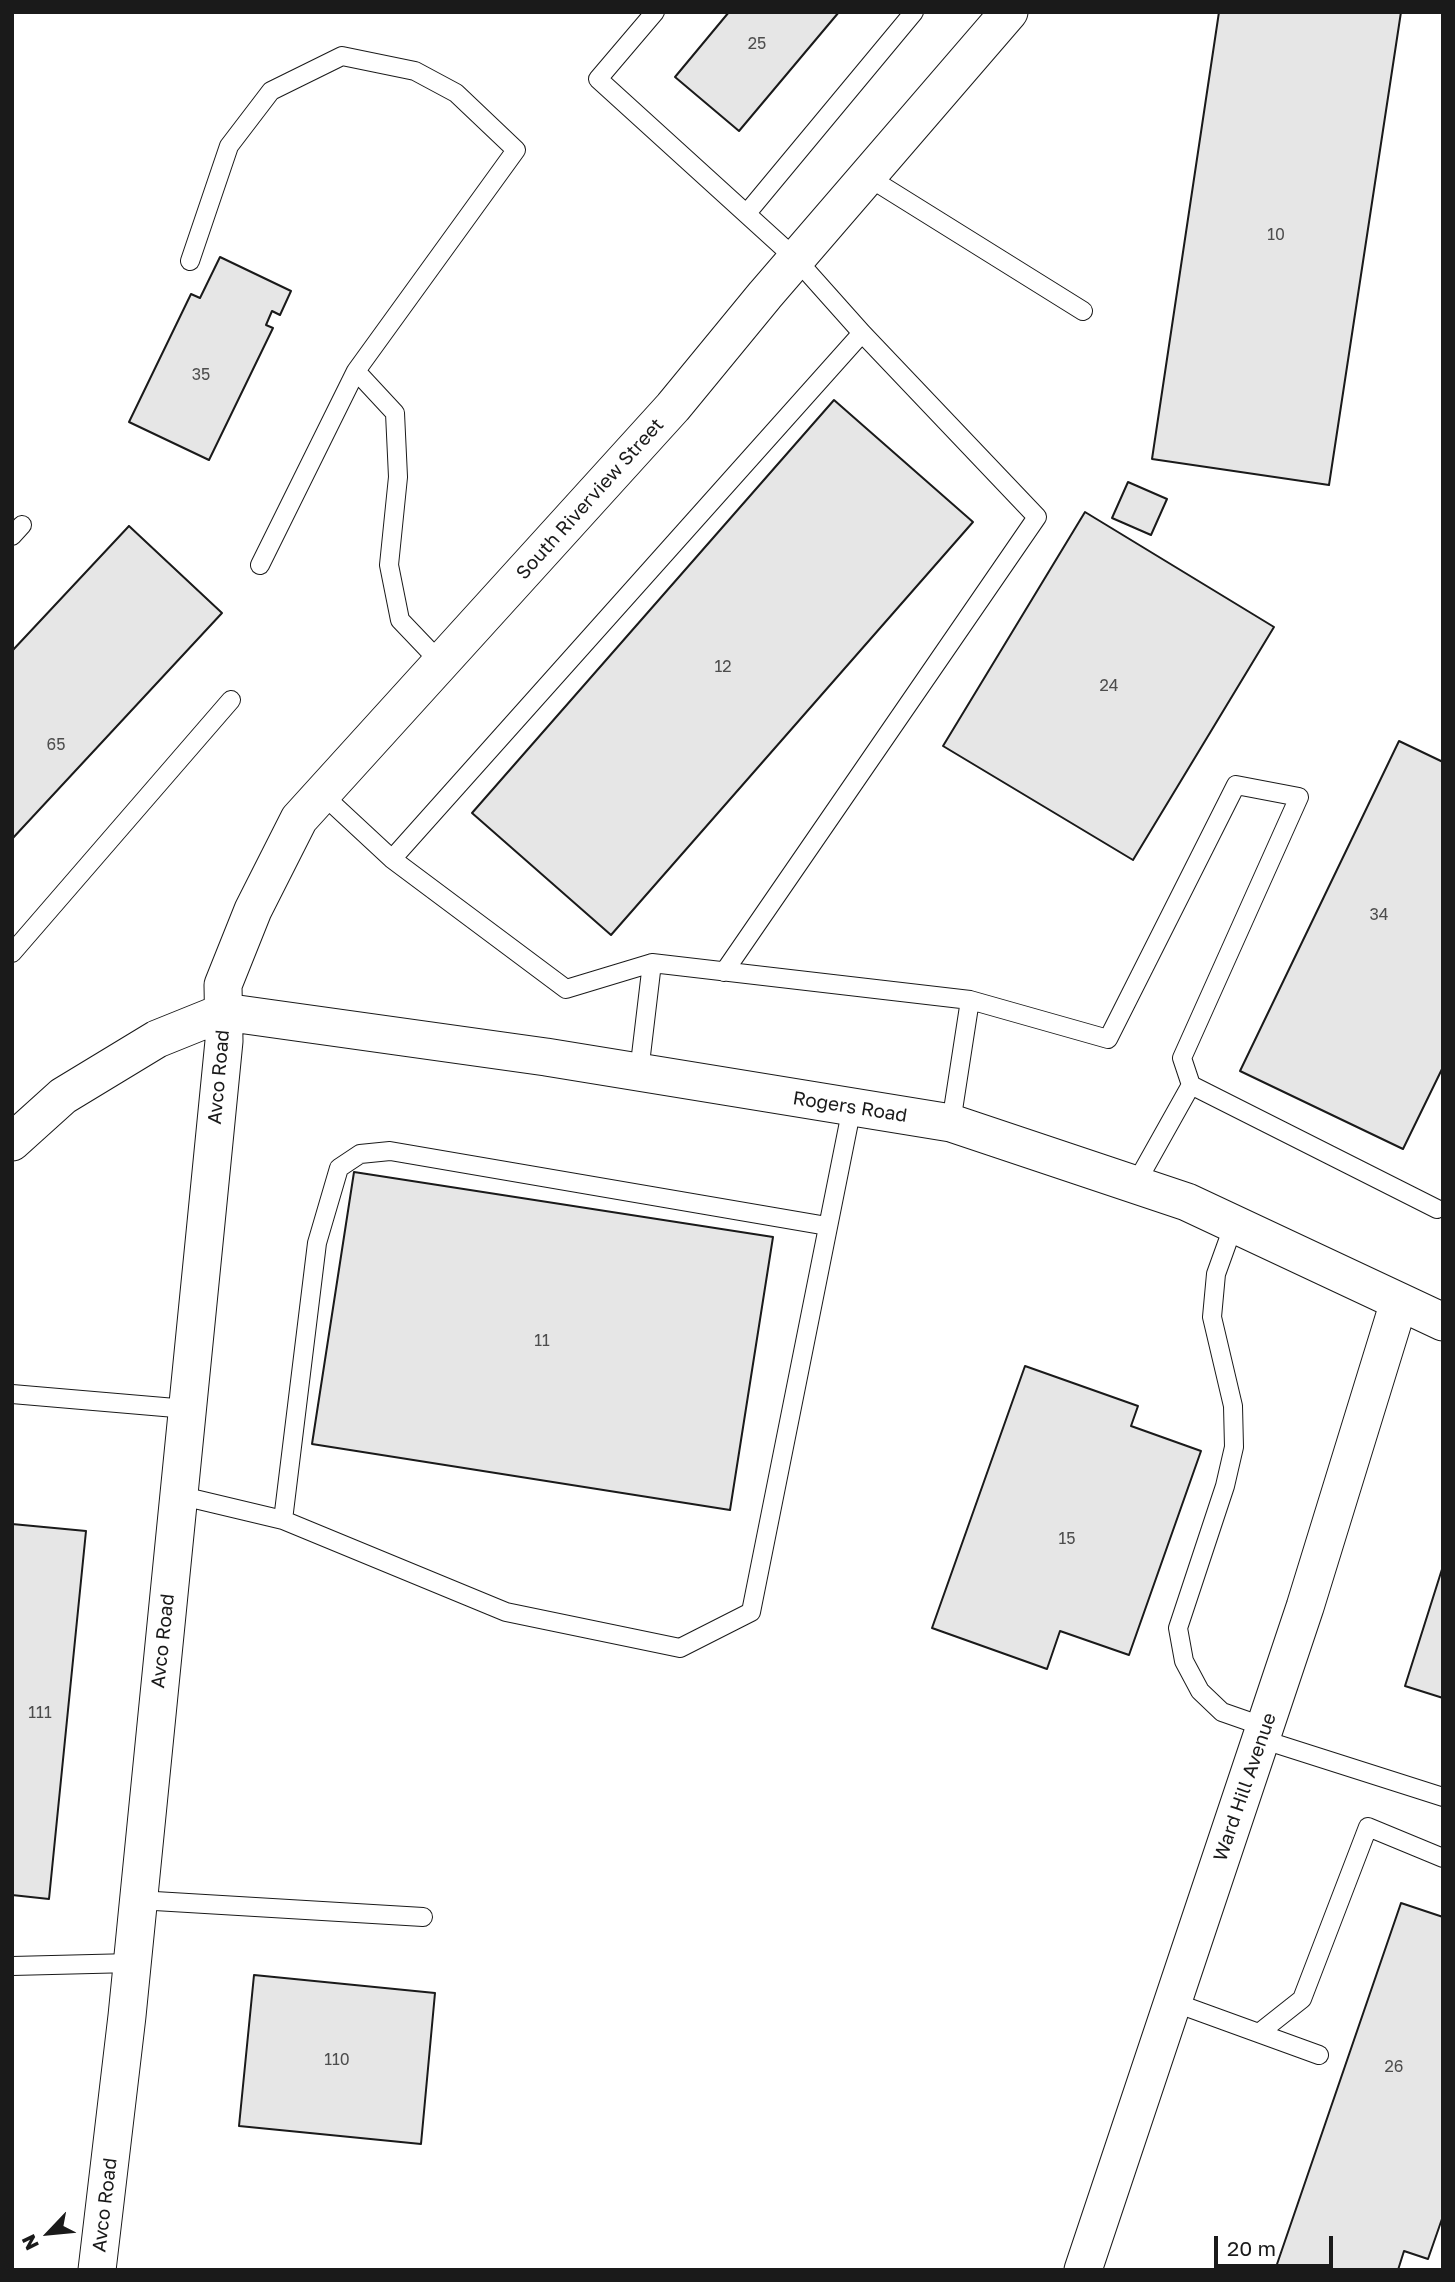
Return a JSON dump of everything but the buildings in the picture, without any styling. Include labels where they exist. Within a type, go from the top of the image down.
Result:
[{"type":"street","name":"South Riverview Street","points":[[224,1013],[223,985],[253,910],[299,819],[673,407],[796,259],[1009,12]]},
{"type":"street","name":"Rogers Road","points":[[224,1013],[639,1072],[951,1123],[1187,1202],[1443,1322]]},
{"type":"street","points":[[12,1142],[75,1088],[157,1039],[224,1013]]},
{"type":"street","name":"Avco Road","points":[[97,2270],[132,1963],[224,1013]]},
{"type":"street","name":"Ward Hill Avenue","points":[[1083,2270],[1263,1733],[1399,1302]]},
{"type":"lane","points":[[655,12],[598,79],[796,259],[862,333],[1037,517],[724,972]]},
{"type":"lane","points":[[747,213],[914,12]]},
{"type":"lane","points":[[190,261],[229,146],[271,91],[342,56],[415,71],[456,93],[516,150],[356,371],[260,565]]},
{"type":"lane","points":[[869,177],[1083,311]]},
{"type":"lane","points":[[392,859],[862,333]]},
{"type":"lane","points":[[356,371],[394,413],[398,477],[389,565],[400,620],[442,664]]},
{"type":"lane","points":[[12,953],[231,700]]},
{"type":"lane","points":[[322,794],[392,859],[566,989],[652,963],[970,1000],[1108,1039],[1236,785],[1299,797],[1182,1058],[1191,1085],[1441,1206]]},
{"type":"lane","points":[[639,1072],[652,963]]},
{"type":"lane","points":[[951,1123],[970,1000]]},
{"type":"lane","points":[[1135,1185],[1191,1085]]},
{"type":"lane","points":[[178,1495],[283,1520],[506,1612],[680,1648],[751,1612],[852,1107]]},
{"type":"lane","points":[[283,1520],[317,1243],[339,1168],[360,1154],[390,1151],[827,1226]]},
{"type":"lane","points":[[1234,1224],[1216,1274],[1212,1317],[1233,1406],[1234,1447],[1225,1486],[1178,1628],[1184,1661],[1200,1691],[1223,1712],[1263,1733],[1443,1797]]},
{"type":"lane","points":[[12,1394],[187,1409]]},
{"type":"lane","points":[[1259,2033],[1302,1999],[1368,1826],[1443,1858]]},
{"type":"lane","points":[[138,1900],[423,1917]]},
{"type":"lane","points":[[12,1966],[132,1963]]},
{"type":"lane","points":[[1173,2002],[1320,2055]]}]
